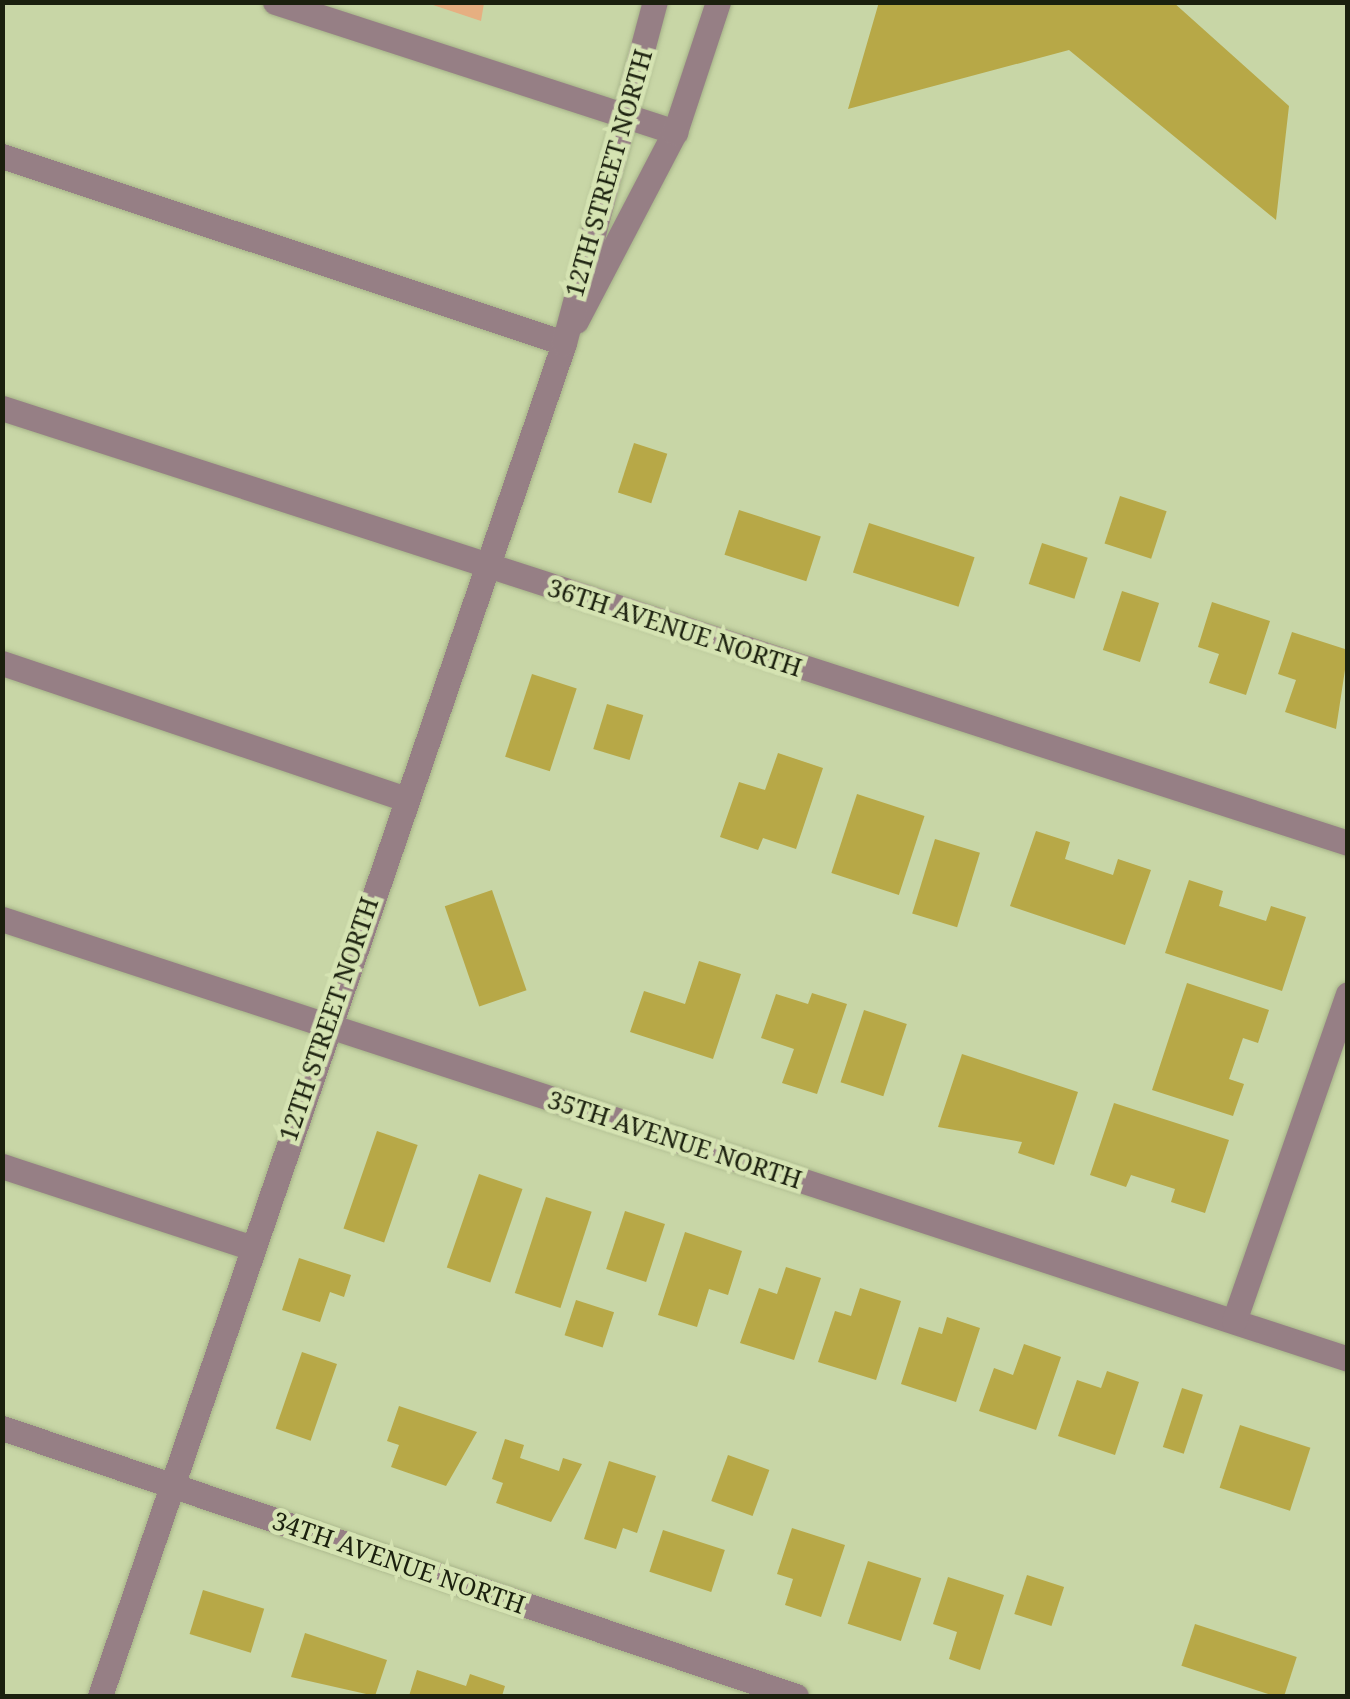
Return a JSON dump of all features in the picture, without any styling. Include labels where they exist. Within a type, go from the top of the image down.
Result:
[{"type":"street","points":[[274,2],[675,132]]},
{"type":"street","name":"12TH STREET NORTH","points":[[100,1696],[324,1025],[564,343],[655,2]]},
{"type":"street","name":"12TH STREET NORTH","points":[[564,343],[675,132],[718,2]]},
{"type":"street","points":[[2,156],[564,343]]},
{"type":"street","name":"36TH AVENUE NORTH","points":[[2,408],[1348,843]]},
{"type":"street","points":[[2,663],[405,798]]},
{"type":"street","name":"35TH AVENUE NORTH","points":[[2,920],[1348,1360]]},
{"type":"street","points":[[1234,1321],[1348,994]]},
{"type":"street","points":[[2,1166],[250,1247]]},
{"type":"street","name":"34TH AVENUE NORTH","points":[[2,1428],[796,1696]]},
{"type":"shaded area","points":[[427,3],[484,3],[481,21]]},
{"type":"building","points":[[879,2],[1173,2],[1289,106],[1276,220],[1069,50],[848,109]]},
{"type":"building","points":[[634,443],[667,454],[651,503],[618,492]]},
{"type":"building","points":[[1120,496],[1167,511],[1151,559],[1105,544]]},
{"type":"building","points":[[739,510],[821,537],[806,581],[724,555]]},
{"type":"building","points":[[869,523],[975,557],[958,607],[853,572]]},
{"type":"building","points":[[1042,543],[1088,558],[1074,599],[1029,584]]},
{"type":"building","points":[[1122,591],[1159,603],[1140,662],[1103,650]]},
{"type":"building","points":[[1212,602],[1270,621],[1246,695],[1209,683],[1219,654],[1198,647]]},
{"type":"building","points":[[1292,632],[1348,650],[1336,729],[1285,712],[1296,680],[1278,674]]},
{"type":"building","points":[[532,674],[577,689],[550,771],[505,757]]},
{"type":"building","points":[[607,704],[643,715],[630,760],[593,749]]},
{"type":"building","points":[[778,753],[823,768],[796,849],[763,838],[758,850],[720,837],[739,782],[765,790]]},
{"type":"building","points":[[857,794],[925,816],[899,895],[831,873]]},
{"type":"building","points":[[1036,831],[1070,842],[1065,859],[1113,875],[1118,859],[1151,870],[1125,945],[1010,906]]},
{"type":"building","points":[[935,839],[980,853],[957,927],[912,914]]},
{"type":"building","points":[[1189,880],[1223,891],[1219,906],[1266,921],[1271,906],[1306,917],[1282,991],[1165,953]]},
{"type":"building","points":[[492,890],[527,990],[479,1007],[445,906]]},
{"type":"building","points":[[699,961],[741,974],[713,1059],[630,1032],[644,991],[685,1004]]},
{"type":"building","points":[[1187,983],[1269,1010],[1258,1043],[1243,1038],[1229,1079],[1244,1084],[1233,1116],[1152,1090]]},
{"type":"building","points":[[812,993],[847,1004],[817,1094],[782,1083],[794,1049],[761,1038],[776,994],[808,1004]]},
{"type":"building","points":[[864,1010],[907,1024],[883,1096],[841,1082]]},
{"type":"building","points":[[962,1054],[1078,1092],[1054,1165],[1018,1153],[1022,1142],[938,1127]]},
{"type":"building","points":[[1114,1103],[1229,1140],[1205,1213],[1171,1202],[1175,1189],[1131,1175],[1126,1187],[1090,1175]]},
{"type":"building","points":[[377,1131],[418,1145],[384,1242],[343,1228]]},
{"type":"building","points":[[479,1174],[522,1189],[490,1283],[447,1268]]},
{"type":"building","points":[[546,1197],[592,1212],[560,1308],[515,1293]]},
{"type":"building","points":[[625,1211],[665,1224],[646,1282],[606,1269]]},
{"type":"building","points":[[685,1232],[742,1251],[728,1295],[709,1289],[697,1327],[658,1315]]},
{"type":"building","points":[[299,1258],[351,1275],[344,1297],[330,1292],[320,1322],[282,1310]]},
{"type":"building","points":[[786,1267],[821,1278],[794,1360],[740,1343],[759,1288],[777,1294]]},
{"type":"building","points":[[860,1288],[901,1301],[876,1380],[818,1362],[835,1311],[851,1316]]},
{"type":"building","points":[[576,1300],[614,1312],[603,1348],[565,1335]]},
{"type":"building","points":[[947,1317],[980,1328],[956,1402],[901,1384],[919,1327],[942,1334]]},
{"type":"building","points":[[1024,1344],[1061,1357],[1036,1430],[979,1411],[994,1368],[1013,1375]]},
{"type":"building","points":[[302,1352],[337,1364],[311,1441],[276,1429]]},
{"type":"building","points":[[1107,1371],[1139,1382],[1115,1455],[1058,1436],[1077,1380],[1101,1388]]},
{"type":"building","points":[[1182,1388],[1203,1395],[1184,1454],[1163,1447]]},
{"type":"building","points":[[399,1406],[477,1432],[446,1486],[391,1467],[399,1445],[387,1441]]},
{"type":"building","points":[[1240,1425],[1310,1448],[1290,1511],[1220,1488]]},
{"type":"building","points":[[505,1439],[524,1445],[520,1458],[559,1471],[563,1458],[582,1464],[551,1522],[496,1503],[503,1483],[492,1479]]},
{"type":"building","points":[[728,1455],[769,1470],[753,1516],[711,1501]]},
{"type":"building","points":[[609,1461],[656,1476],[637,1533],[623,1528],[616,1549],[584,1539]]},
{"type":"building","points":[[792,1528],[845,1545],[821,1617],[785,1605],[793,1579],[777,1574]]},
{"type":"building","points":[[663,1530],[725,1550],[711,1592],[649,1572]]},
{"type":"building","points":[[868,1561],[921,1578],[901,1641],[848,1624]]},
{"type":"building","points":[[1027,1575],[1064,1587],[1051,1626],[1014,1614]]},
{"type":"building","points":[[948,1577],[1004,1595],[980,1670],[949,1659],[957,1632],[933,1624]]},
{"type":"building","points":[[203,1590],[264,1609],[251,1653],[190,1634]]},
{"type":"building","points":[[1195,1624],[1297,1657],[1284,1696],[1181,1666]]},
{"type":"building","points":[[305,1633],[387,1660],[375,1696],[291,1677]]},
{"type":"building","points":[[417,1670],[466,1686],[470,1674],[505,1686],[502,1696],[409,1696]]}]
